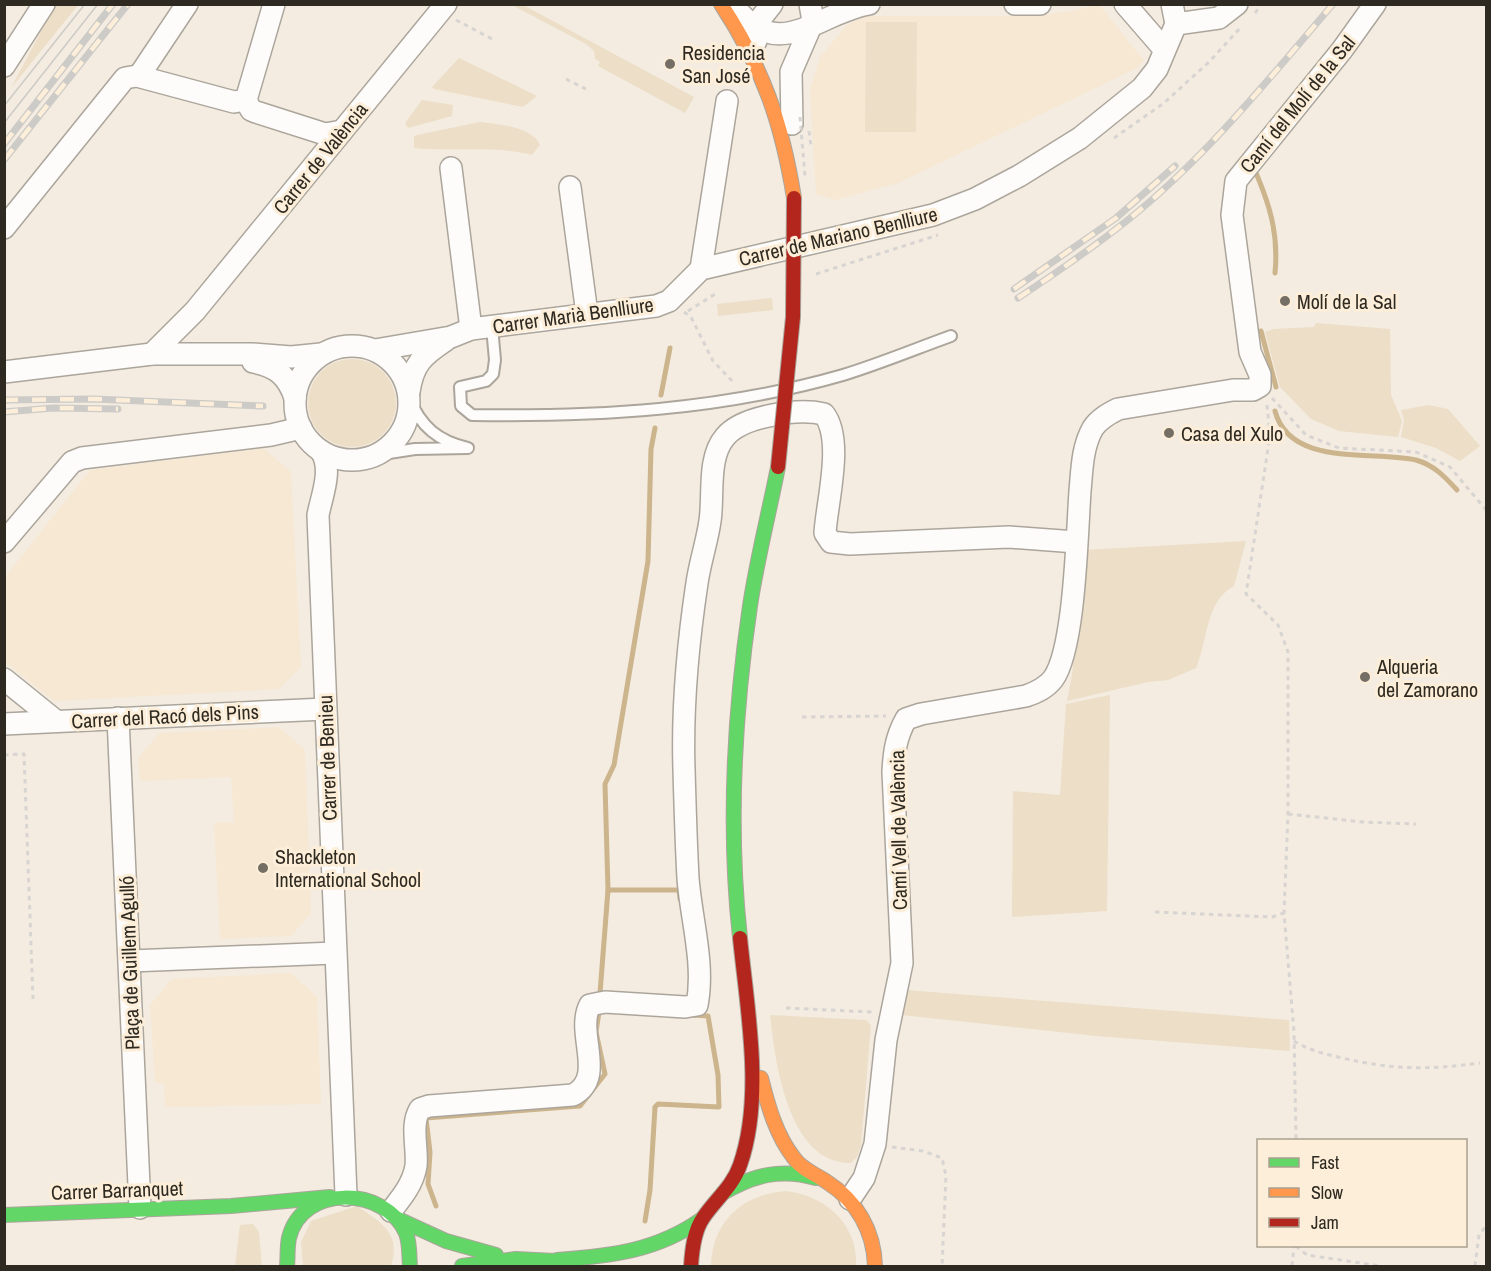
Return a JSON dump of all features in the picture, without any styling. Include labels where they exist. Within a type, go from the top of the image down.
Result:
[{"type":"street","points":[[4,66],[44,4]]},
{"type":"street","points":[[146,78],[187,4]]},
{"type":"street","points":[[274,4],[246,100],[251,110],[325,134],[342,131]]},
{"type":"street","points":[[721,4],[771,69],[794,198]]},
{"type":"street","points":[[732,4],[743,20],[759,29],[779,35],[808,29],[829,16],[869,4]]},
{"type":"street","points":[[743,4],[771,49]]},
{"type":"street","points":[[772,4],[761,18],[756,47],[771,69],[801,125]]},
{"type":"street","points":[[557,1260],[621,1254],[655,1248],[682,1235],[702,1219],[723,1194],[740,1165],[747,1144],[751,1117],[750,1034],[734,886],[735,747],[750,605],[778,467],[793,316],[794,198],[801,125],[791,72],[813,21],[810,4]]},
{"type":"street","points":[[1015,4],[1040,4]]},
{"type":"street","points":[[1125,4],[1164,49]]},
{"type":"street","name":"Carrer de Mariano Benlliure","points":[[694,275],[904,224],[975,199],[1049,158],[1112,115],[1147,82],[1157,69],[1174,14],[1219,18],[1238,4]]},
{"type":"street","name":"Camí del Molí de la Sal","points":[[1260,386],[1260,375],[1250,352],[1232,214],[1236,181],[1342,50],[1375,4]]},
{"type":"street","name":"Carrer de València","points":[[152,354],[195,311],[342,131],[452,13]]},
{"type":"street","points":[[4,228],[122,80],[129,76],[146,78],[234,102],[246,100]]},
{"type":"street","points":[[694,275],[727,101]]},
{"type":"street","points":[[451,168],[471,331]]},
{"type":"street","points":[[570,187],[587,314]]},
{"type":"street","name":"Carrer Marià Benlliure","points":[[375,350],[471,331],[587,314],[656,306],[677,307],[694,275]]},
{"type":"street","name":"Carrer de València","points":[[189,354],[186,344],[187,330],[195,311]]},
{"type":"street","name":"Carrer Marià Benlliure","points":[[409,396],[412,370],[429,351],[471,331]]},
{"type":"street","points":[[4,372],[152,354],[189,354],[291,357],[321,354],[338,347],[357,345],[375,350],[391,360],[402,375],[409,396],[409,412],[398,438],[367,457],[339,458],[321,451],[301,428],[291,386],[281,373],[267,365],[252,362],[206,363],[196,361],[189,354]]},
{"type":"street","points":[[295,398],[299,381],[308,366],[321,354]]},
{"type":"street","points":[[906,719],[921,714],[1026,696],[1040,691],[1052,681],[1059,668],[1067,638],[1083,458],[1093,428],[1104,416],[1118,409],[1233,390],[1253,390],[1260,386]]},
{"type":"street","points":[[410,1266],[411,1253],[407,1235],[394,1215],[416,1166],[416,1118],[420,1109],[429,1106],[573,1095],[582,1089],[589,1077],[587,1019],[590,1005],[604,1002],[685,1007],[697,1005],[700,987],[688,879],[684,765],[688,660],[697,580],[712,511],[717,451],[725,436],[743,424],[764,416],[813,412],[824,414],[832,428],[834,444],[825,533],[831,542],[850,544],[1009,537],[1076,542]]},
{"type":"street","points":[[4,542],[65,468],[82,458],[271,435],[301,428]]},
{"type":"street","name":"Carrer de Benieu","points":[[321,451],[327,467],[318,515],[335,953],[338,1196]]},
{"type":"street","name":"Carrer de Benieu","points":[[321,502],[335,477],[367,457]]},
{"type":"street","points":[[4,679],[56,721]]},
{"type":"street","name":"Carrer del Racó dels Pins","points":[[4,724],[325,709]]},
{"type":"street","name":"Plaça de Guillem Agulló","points":[[118,718],[140,1208]]},
{"type":"street","name":"Camí Vell de València","points":[[850,1199],[864,1178],[875,1144],[886,1040],[902,963],[893,772],[894,747],[906,719]]},
{"type":"street","points":[[130,962],[335,953]]},
{"type":"street","points":[[750,1034],[768,1106],[781,1138],[795,1160],[807,1171],[828,1182],[850,1199],[867,1224],[876,1251],[875,1266]]},
{"type":"street","points":[[723,1194],[746,1179],[773,1171],[801,1173],[828,1182]]},
{"type":"street","points":[[287,1266],[287,1249],[292,1231],[302,1216],[315,1204],[338,1196]]},
{"type":"street","name":"Carrer Barranquet","points":[[4,1215],[231,1206],[338,1196],[377,1202],[432,1238],[466,1250],[516,1259]]},
{"type":"street","points":[[231,1206],[263,1218]]},
{"type":"street","points":[[691,1266],[692,1248],[702,1219]]},
{"type":"street","points":[[275,1227],[287,1249]]},
{"type":"street","points":[[462,1266],[516,1259],[557,1260],[607,1266]]},
{"type":"lane","points":[[471,331],[495,360],[493,375],[486,381],[460,387],[461,406],[472,416],[604,415],[747,397],[845,374],[951,336]]},
{"type":"lane","points":[[367,457],[414,449],[468,448],[447,443],[429,431],[417,417],[409,396]]},
{"type":"path","points":[[1107,142],[1164,103],[1209,62],[1262,4]]},
{"type":"path","points":[[452,13],[494,40]]},
{"type":"path","points":[[566,79],[586,89]]},
{"type":"path","points":[[801,125],[811,156]]},
{"type":"path","points":[[808,276],[944,232]]},
{"type":"path","points":[[677,307],[715,294]]},
{"type":"path","points":[[677,307],[691,317],[713,361],[747,397]]},
{"type":"path","points":[[1260,386],[1306,435],[1339,448],[1416,452],[1450,467],[1486,510]]},
{"type":"path","points":[[1260,386],[1267,405],[1270,435],[1246,594],[1278,625],[1288,652],[1288,814],[1284,913],[1294,1041],[1296,1139]]},
{"type":"path","points":[[802,717],[874,714],[906,719]]},
{"type":"path","points":[[4,755],[24,754],[33,999]]},
{"type":"path","points":[[1288,814],[1363,822],[1416,824]]},
{"type":"path","points":[[1155,912],[1272,917],[1284,913]]},
{"type":"path","points":[[786,1008],[891,1013]]},
{"type":"path","points":[[1294,1041],[1303,1047],[1383,1067],[1423,1069],[1480,1063]]},
{"type":"path","points":[[875,1144],[923,1151],[942,1158],[946,1176],[942,1266]]},
{"type":"path","points":[[1475,1266],[1479,1235],[1486,1226]]},
{"type":"path","points":[[1292,1266],[1295,1247]]},
{"type":"path","points":[[1297,1247],[1307,1255],[1381,1266]]},
{"type":"shaded area","points":[[55,5],[78,5],[11,88]]},
{"type":"shaded area","points":[[512,5],[523,5],[694,97],[685,113],[598,66],[600,62],[595,59],[594,51],[586,44]]},
{"type":"shaded area","points":[[1100,5],[1144,61],[1137,68],[898,183],[835,200],[816,194],[810,89],[820,57],[846,26],[865,16],[1034,16]]},
{"type":"shaded area","points":[[866,22],[917,22],[916,132],[865,132]]},
{"type":"shaded area","points":[[459,58],[537,96],[523,107],[434,89],[432,87]]},
{"type":"shaded area","points":[[422,100],[453,105],[452,116],[408,128],[405,123]]},
{"type":"shaded area","points":[[480,122],[522,130],[536,139],[540,145],[532,155],[488,149],[414,148],[414,136]]},
{"type":"shaded area","points":[[772,298],[773,310],[718,316],[717,304]]},
{"type":"shaded area","points":[[1316,323],[1390,329],[1391,395],[1402,421],[1398,437],[1339,431],[1311,419],[1280,387],[1265,332],[1273,329],[1314,327]]},
{"type":"shaded area","points":[[352,359],[377,366],[389,378],[396,403],[389,428],[377,440],[352,447],[327,440],[315,428],[308,403],[315,378],[327,366]]},
{"type":"shaded area","points":[[1429,405],[1448,409],[1480,446],[1460,461],[1436,448],[1401,437],[1404,420],[1401,410]]},
{"type":"shaded area","points":[[263,448],[291,472],[301,667],[279,689],[54,701],[5,662],[5,577],[90,470]]},
{"type":"shaded area","points":[[1246,541],[1234,586],[1225,593],[1212,611],[1196,668],[1168,680],[1148,682],[1067,701],[1072,675],[1084,550]]},
{"type":"shaded area","points":[[1110,695],[1107,911],[1012,917],[1013,791],[1060,795],[1066,704]]},
{"type":"shaded area","name":"Shackleton International School","points":[[279,727],[305,750],[311,914],[291,936],[220,939],[214,823],[234,822],[231,777],[140,781],[138,758],[160,733]]},
{"type":"shaded area","points":[[291,973],[317,997],[321,1104],[165,1107],[164,1083],[155,1083],[150,1005],[172,979]]},
{"type":"shaded area","points":[[905,990],[1289,1020],[1290,1051],[1096,1036],[902,1015]]},
{"type":"shaded area","points":[[770,1015],[866,1020],[871,1025],[861,1145],[857,1157],[851,1163],[830,1159],[812,1147],[799,1129],[781,1083]]},
{"type":"shaded area","points":[[785,1191],[813,1198],[836,1214],[851,1237],[856,1266],[711,1266],[717,1236],[732,1214],[755,1198]]},
{"type":"shaded area","points":[[357,1206],[381,1223],[391,1237],[394,1255],[391,1266],[303,1266],[301,1242],[311,1221]]},
{"type":"shaded area","points":[[253,1224],[259,1232],[262,1266],[235,1266],[240,1225]]},
{"type":"waterway","points":[[1253,166],[1272,218],[1276,244],[1275,273]]},
{"type":"waterway","points":[[1261,331],[1276,387]]},
{"type":"waterway","points":[[661,395],[670,348]]},
{"type":"waterway","points":[[1275,411],[1284,429],[1297,441],[1315,449],[1335,453],[1416,460],[1434,468],[1457,490]]},
{"type":"waterway","points":[[604,994],[600,993],[608,890],[605,784],[614,765],[648,561],[651,449],[655,428]]},
{"type":"waterway","points":[[608,890],[679,890],[680,899]]},
{"type":"waterway","points":[[436,1206],[428,1184],[430,1152],[426,1118],[580,1106],[605,1074],[596,1032],[599,1012]]},
{"type":"waterway","points":[[645,1221],[650,1190],[655,1107],[658,1104],[719,1107],[718,1075],[708,1016],[692,1015]]},
{"type":"tram line","points":[[4,106],[85,4]]},
{"type":"tram line","points":[[4,123],[98,4]]},
{"type":"railway","points":[[4,144],[113,4]]},
{"type":"railway","points":[[4,160],[128,4]]},
{"type":"railway","points":[[1018,298],[1116,229],[1184,170],[1211,144],[1333,4]]},
{"type":"railway","points":[[1014,289],[1116,218],[1175,166]]},
{"type":"railway","points":[[4,400],[93,399],[263,406]]},
{"type":"railway","points":[[4,412],[53,408],[118,409]]},
{"type":"traffic: fast","points":[[740,938],[734,855],[734,772],[740,688],[750,606],[778,467]]},
{"type":"traffic: fast","points":[[723,1193],[745,1182],[768,1175],[791,1174],[816,1178]]},
{"type":"traffic: fast","points":[[4,1215],[231,1206],[330,1197]]},
{"type":"traffic: fast","points":[[287,1266],[289,1238],[297,1220],[310,1208],[326,1200],[345,1198],[364,1200],[381,1207],[396,1218],[406,1233],[410,1266]]},
{"type":"traffic: fast","points":[[398,1219],[446,1241],[496,1255]]},
{"type":"traffic: fast","points":[[557,1260],[615,1254],[651,1245],[685,1230],[702,1219]]},
{"type":"traffic: fast","points":[[462,1266],[516,1259],[575,1262]]},
{"type":"traffic: slow","points":[[721,4],[748,51],[769,97],[783,145],[794,198]]},
{"type":"traffic: slow","points":[[761,1078],[773,1120],[782,1140],[801,1166],[838,1190],[855,1208],[867,1229],[875,1266]]},
{"type":"traffic: jam","points":[[778,467],[793,317],[794,198]]},
{"type":"traffic: jam","points":[[691,1266],[697,1229],[737,1173],[747,1139],[751,1111],[752,1052],[740,938]]},
{"type":"place","name":"Residencia San José","points":[[670,64]]},
{"type":"place","name":"Molí de la Sal","points":[[1285,301]]},
{"type":"place","name":"Casa del Xulo","points":[[1169,433]]},
{"type":"place","name":"Alqueria del Zamorano","points":[[1365,677]]},
{"type":"place","name":"Shackleton International School","points":[[263,868]]}]
